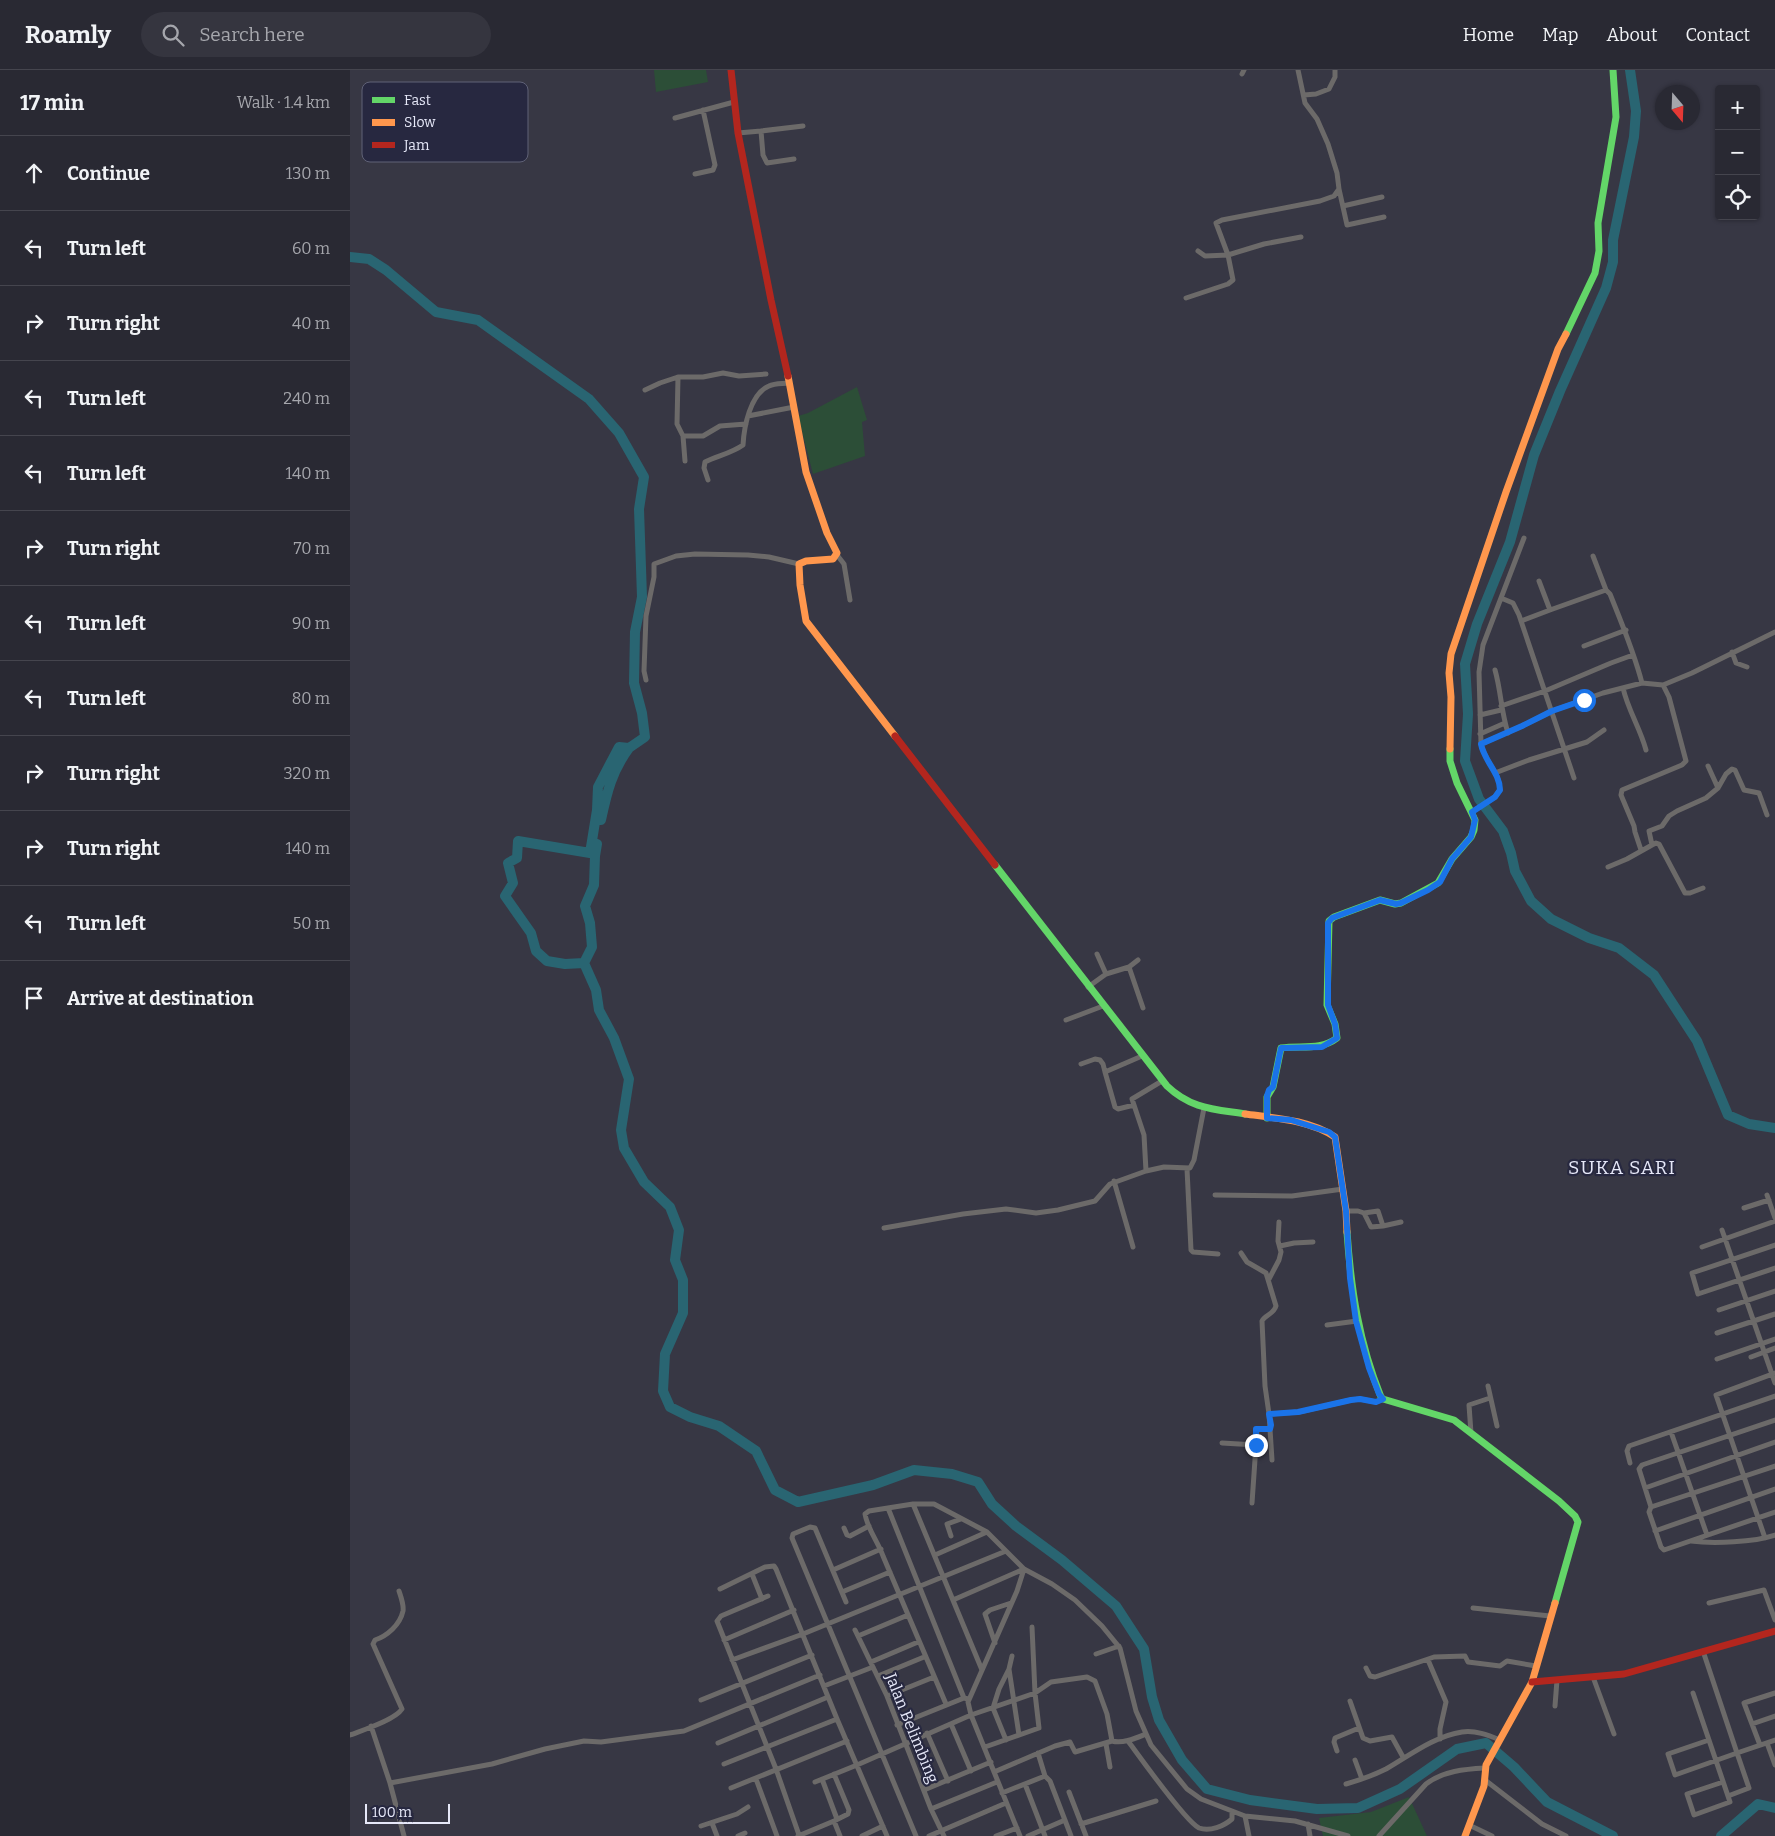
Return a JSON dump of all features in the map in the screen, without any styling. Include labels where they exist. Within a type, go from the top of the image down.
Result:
[{"type":"street","points":[[731,70],[738,133],[806,472],[818,510],[837,555],[844,564],[850,600]]},
{"type":"street","points":[[1298,70],[1306,104],[1317,119],[1328,144],[1337,173],[1348,225],[1384,217]]},
{"type":"street","points":[[1304,96],[1329,89],[1333,84],[1335,70]]},
{"type":"street","points":[[1267,1118],[1267,1096],[1269,1090],[1273,1087],[1281,1048],[1322,1047],[1337,1038],[1335,1024],[1327,1000],[1329,921],[1334,917],[1378,900],[1396,904],[1401,903],[1437,884],[1452,859],[1471,837],[1475,810],[1457,783],[1450,761],[1449,728],[1451,696],[1449,673],[1451,654],[1506,492],[1558,349],[1598,263],[1598,222],[1616,117],[1613,70]]},
{"type":"street","points":[[675,118],[734,102]]},
{"type":"street","points":[[695,174],[713,170],[715,165],[704,110]]},
{"type":"street","points":[[738,133],[803,126]]},
{"type":"street","points":[[761,131],[763,155],[766,162],[794,159]]},
{"type":"street","points":[[1186,298],[1232,282],[1233,274],[1228,255],[1216,223],[1222,220],[1320,201],[1334,196],[1339,189]]},
{"type":"street","points":[[1343,206],[1382,197]]},
{"type":"street","points":[[1198,251],[1205,256],[1228,255],[1264,244],[1301,236]]},
{"type":"street","points":[[645,390],[660,382],[678,377],[703,377],[722,373],[739,376],[766,374]]},
{"type":"street","points":[[678,377],[677,424],[683,436],[685,461]]},
{"type":"street","points":[[708,480],[704,468],[705,462],[716,456],[736,450],[743,445],[743,432],[753,403],[758,396],[769,386],[789,383]]},
{"type":"street","points":[[748,416],[794,407]]},
{"type":"street","points":[[683,436],[703,436],[720,426],[746,424]]},
{"type":"street","points":[[1475,810],[1495,797],[1500,790],[1499,781],[1485,758],[1481,744],[1479,672],[1482,654],[1524,538]]},
{"type":"street","points":[[646,680],[644,671],[646,616],[654,577],[654,564],[676,556],[695,554],[769,557],[799,564],[806,561],[830,560],[837,555]]},
{"type":"street","points":[[1593,556],[1606,590],[1632,644],[1633,655],[1640,671],[1642,683]]},
{"type":"street","points":[[799,564],[800,585],[807,624],[1162,1081],[1180,1099],[1191,1105],[1267,1118],[1291,1120],[1332,1134],[1337,1143],[1346,1211],[1350,1278],[1356,1321],[1369,1368],[1379,1394],[1383,1399],[1454,1420],[1559,1501],[1575,1516],[1578,1522],[1532,1682],[1486,1766],[1481,1796],[1465,1836]]},
{"type":"street","points":[[1540,582],[1550,610]]},
{"type":"street","points":[[1521,621],[1606,590]]},
{"type":"street","points":[[1501,598],[1513,603],[1521,621],[1574,778]]},
{"type":"street","points":[[1584,646],[1626,630]]},
{"type":"street","points":[[1481,744],[1552,711],[1603,693],[1642,683],[1663,685],[1775,632]]},
{"type":"street","points":[[1732,652],[1736,663],[1747,668]]},
{"type":"street","points":[[1480,715],[1633,655]]},
{"type":"street","points":[[1495,670],[1500,686],[1501,708],[1508,732]]},
{"type":"street","points":[[1641,850],[1634,826],[1621,795],[1622,790],[1682,765],[1686,761],[1669,697],[1663,685]]},
{"type":"street","points":[[1623,688],[1646,750]]},
{"type":"street","points":[[1480,734],[1505,724]]},
{"type":"street","points":[[1495,773],[1564,748],[1587,742],[1604,730]]},
{"type":"street","points":[[1708,766],[1718,788]]},
{"type":"street","points":[[1652,845],[1649,837],[1650,832],[1662,826],[1669,816],[1677,811],[1702,801],[1718,788],[1728,771],[1734,769],[1744,790],[1758,792],[1766,815]]},
{"type":"street","points":[[1608,867],[1656,843],[1659,844],[1685,893],[1703,888]]},
{"type":"street","points":[[1096,954],[1106,974]]},
{"type":"street","points":[[1088,987],[1106,974],[1129,967],[1138,960]]},
{"type":"street","points":[[1129,967],[1143,1008]]},
{"type":"street","points":[[1066,1020],[1103,1006]]},
{"type":"street","points":[[1105,1072],[1142,1056]]},
{"type":"street","points":[[1081,1064],[1095,1059],[1100,1060],[1103,1064],[1116,1109],[1134,1104]]},
{"type":"street","points":[[1146,1170],[1144,1135],[1132,1099],[1162,1081]]},
{"type":"street","points":[[884,1228],[962,1214],[1006,1209],[1036,1213],[1072,1208],[1095,1201],[1107,1186],[1114,1181],[1146,1170],[1164,1167],[1191,1168],[1204,1108]]},
{"type":"street","points":[[1187,1169],[1188,1217],[1192,1236],[1190,1247],[1193,1252],[1218,1254]]},
{"type":"street","points":[[1114,1181],[1133,1247]]},
{"type":"street","points":[[1215,1195],[1298,1196],[1343,1189]]},
{"type":"street","points":[[1702,1247],[1775,1220],[1768,1197],[1744,1208]]},
{"type":"street","points":[[1346,1211],[1364,1213],[1378,1211],[1383,1226]]},
{"type":"street","points":[[1364,1213],[1370,1227],[1401,1222]]},
{"type":"street","points":[[1269,1279],[1279,1260],[1279,1222]]},
{"type":"street","points":[[1722,1230],[1775,1383]]},
{"type":"street","points":[[1280,1246],[1313,1242]]},
{"type":"street","points":[[1775,1245],[1692,1273],[1698,1294],[1775,1268]]},
{"type":"street","points":[[1241,1253],[1247,1262],[1264,1271],[1269,1279],[1276,1306],[1273,1313],[1262,1321],[1265,1386],[1271,1425],[1272,1460]]},
{"type":"street","points":[[1718,1310],[1775,1290]]},
{"type":"street","points":[[1717,1333],[1775,1314]]},
{"type":"street","points":[[1327,1324],[1356,1321]]},
{"type":"street","points":[[1717,1359],[1775,1339]]},
{"type":"street","points":[[1751,1357],[1775,1348]]},
{"type":"street","points":[[1765,1538],[1716,1395],[1773,1373]]},
{"type":"street","points":[[1488,1386],[1497,1426]]},
{"type":"street","points":[[1630,1464],[1627,1451],[1629,1446],[1775,1396]]},
{"type":"street","points":[[1471,1433],[1469,1405],[1490,1398]]},
{"type":"street","points":[[1269,1414],[1298,1412],[1351,1400],[1360,1399],[1376,1402],[1383,1399]]},
{"type":"street","points":[[1775,1420],[1639,1467],[1651,1507],[1649,1512],[1664,1550],[1775,1512]]},
{"type":"street","points":[[1252,1503],[1256,1429],[1270,1429]]},
{"type":"street","points":[[1671,1432],[1707,1535]]},
{"type":"street","points":[[1645,1488],[1775,1442]]},
{"type":"street","points":[[1222,1443],[1256,1445]]},
{"type":"street","points":[[1651,1507],[1775,1466]]},
{"type":"street","points":[[1655,1531],[1775,1489]]},
{"type":"street","points":[[913,1504],[982,1670]]},
{"type":"street","points":[[946,1704],[924,1657],[900,1594],[869,1526],[865,1516],[867,1512],[913,1504],[934,1504],[987,1532],[1024,1569],[1052,1584],[1075,1600],[1102,1626],[1119,1646],[1136,1711],[1151,1745],[1187,1789],[1201,1799],[1245,1816],[1308,1824],[1348,1836]]},
{"type":"street","points":[[888,1508],[1020,1836]]},
{"type":"street","points":[[951,1536],[947,1524],[961,1519]]},
{"type":"street","points":[[844,1528],[847,1535],[850,1536],[869,1526]]},
{"type":"street","points":[[846,1602],[814,1527],[792,1535],[916,1836]]},
{"type":"street","points":[[935,1555],[987,1532]]},
{"type":"street","points":[[1690,1541],[1715,1542],[1765,1538],[1775,1535]]},
{"type":"street","points":[[833,1570],[880,1549]]},
{"type":"street","points":[[732,1660],[803,1634],[1006,1551]]},
{"type":"street","points":[[720,1589],[764,1567],[774,1566],[780,1574],[828,1697],[887,1836]]},
{"type":"street","points":[[953,1600],[1024,1569]]},
{"type":"street","points":[[897,1725],[946,1704],[966,1698],[995,1643],[1019,1587],[1024,1569]]},
{"type":"street","points":[[842,1592],[890,1572]]},
{"type":"street","points":[[752,1574],[762,1599]]},
{"type":"street","points":[[1709,1603],[1764,1590],[1775,1620]]},
{"type":"street","points":[[350,1735],[400,1712],[402,1709],[373,1644],[375,1640],[390,1632],[402,1613],[403,1608],[399,1591]]},
{"type":"street","points":[[768,1596],[718,1617],[717,1622],[776,1769],[798,1836],[847,1815],[849,1812],[834,1774]]},
{"type":"street","points":[[995,1643],[985,1614],[990,1610],[1011,1603]]},
{"type":"street","points":[[1473,1608],[1550,1616]]},
{"type":"street","points":[[724,1640],[794,1610]]},
{"type":"street","points":[[858,1636],[908,1615]]},
{"type":"street","points":[[985,1747],[1039,1728],[1035,1693],[1032,1627]]},
{"type":"street","name":"Jalan Belimbing","points":[[855,1630],[887,1696],[931,1809],[944,1836]]},
{"type":"street","points":[[1532,1682],[1624,1674],[1775,1631]]},
{"type":"street","points":[[824,1686],[918,1642]]},
{"type":"street","points":[[1096,1654],[1119,1646]]},
{"type":"street","points":[[1702,1651],[1749,1788],[1728,1796]]},
{"type":"street","points":[[701,1700],[812,1655]]},
{"type":"street","points":[[1006,1740],[993,1708],[999,1689],[1009,1669],[1012,1656]]},
{"type":"street","points":[[1366,1668],[1370,1676],[1375,1677],[1440,1656],[1466,1656],[1468,1662],[1500,1666],[1507,1661],[1536,1666]]},
{"type":"street","points":[[878,1676],[924,1657]]},
{"type":"street","points":[[1428,1660],[1446,1702],[1440,1729],[1440,1739]]},
{"type":"street","points":[[1009,1669],[1019,1735]]},
{"type":"street","points":[[390,1782],[492,1764],[545,1749],[584,1741],[601,1742],[684,1731],[820,1675]]},
{"type":"street","points":[[887,1696],[934,1677]]},
{"type":"street","points":[[815,1782],[971,1715],[1035,1693],[1048,1684],[1077,1677],[1092,1678],[1107,1714],[1110,1767]]},
{"type":"street","points":[[1593,1677],[1614,1734]]},
{"type":"street","points":[[1555,1706],[1557,1680]]},
{"type":"street","points":[[1692,1693],[1730,1802],[1694,1815],[1687,1794],[1723,1782]]},
{"type":"street","points":[[1760,1746],[1744,1703],[1775,1693]]},
{"type":"street","points":[[718,1743],[828,1697]]},
{"type":"street","points":[[1350,1702],[1362,1737],[1366,1741],[1392,1737],[1404,1757]]},
{"type":"street","points":[[1752,1724],[1775,1716]]},
{"type":"street","points":[[724,1764],[837,1719]]},
{"type":"street","points":[[951,1724],[970,1771]]},
{"type":"street","points":[[371,1726],[390,1782],[404,1836]]},
{"type":"street","points":[[1337,1751],[1334,1742],[1335,1738],[1359,1728]]},
{"type":"street","points":[[1346,1784],[1385,1769],[1440,1739],[1463,1731],[1485,1734],[1498,1742]]},
{"type":"street","points":[[927,1733],[948,1781]]},
{"type":"street","points":[[994,1772],[1070,1742],[1075,1752],[1109,1742],[1128,1741],[1146,1734]]},
{"type":"street","points":[[1709,1740],[1668,1754],[1675,1775],[1775,1740]]},
{"type":"street","points":[[731,1788],[847,1741]]},
{"type":"street","points":[[1128,1741],[1185,1814],[1198,1827],[1204,1829],[1223,1826],[1232,1819],[1232,1812]]},
{"type":"street","points":[[1767,1743],[1775,1766]]},
{"type":"street","points":[[1038,1754],[1070,1836]]},
{"type":"street","points":[[1355,1760],[1362,1779]]},
{"type":"street","points":[[924,1790],[991,1762]]},
{"type":"street","points":[[1379,1836],[1433,1779],[1458,1770],[1486,1766]]},
{"type":"street","points":[[1002,1793],[1045,1776]]},
{"type":"street","points":[[756,1778],[777,1836]]},
{"type":"street","points":[[822,1779],[840,1836]]},
{"type":"street","points":[[1484,1780],[1542,1824],[1566,1836]]},
{"type":"street","points":[[931,1809],[997,1782]]},
{"type":"street","points":[[1025,1784],[1044,1833]]},
{"type":"street","points":[[1069,1792],[1086,1836]]},
{"type":"street","points":[[1081,1824],[1156,1801]]},
{"type":"street","points":[[929,1836],[1006,1803]]},
{"type":"street","points":[[701,1826],[737,1814],[748,1806]]},
{"type":"street","points":[[1245,1816],[1249,1836]]},
{"type":"street","points":[[1028,1836],[1044,1833],[1065,1820]]},
{"type":"street","points":[[712,1823],[717,1836]]},
{"type":"street","points":[[1308,1824],[1310,1836]]},
{"type":"street","points":[[1469,1825],[1492,1836]]},
{"type":"street","points":[[862,1836],[883,1826]]},
{"type":"street","points":[[996,1836],[1017,1828]]},
{"type":"street","points":[[738,1836],[745,1833]]},
{"type":"green space","points":[[654,70],[706,70],[708,82],[656,92]]},
{"type":"green space","points":[[857,387],[867,420],[862,422],[865,456],[813,474],[798,416],[808,413]]},
{"type":"green space","points":[[1409,1797],[1427,1836],[1323,1836],[1319,1818],[1371,1812]]},
{"type":"waterway","points":[[1630,70],[1636,111],[1634,137],[1613,240],[1613,262],[1606,288],[1534,455],[1510,542],[1477,624],[1465,664],[1468,714],[1465,761],[1479,799],[1503,831],[1515,871],[1531,901],[1551,919],[1589,938],[1619,948],[1654,975],[1697,1041],[1728,1115],[1749,1124],[1775,1128]]},
{"type":"waterway","points":[[350,257],[369,259],[386,270],[436,312],[478,320],[589,399],[619,433],[644,477],[639,509],[642,597],[635,632],[634,683],[642,713],[645,737],[629,748],[619,747],[598,787],[597,810],[590,853],[518,841],[517,858],[508,863],[513,883],[505,896],[531,933],[536,951],[547,961],[565,964],[584,963],[596,990],[599,1010],[614,1038],[629,1079],[621,1130],[624,1148],[644,1182],[670,1207],[679,1230],[675,1260],[683,1280],[683,1313],[665,1354],[663,1391],[670,1407],[690,1417],[719,1426],[756,1451],[775,1490],[798,1502],[873,1485],[914,1470],[952,1474],[978,1482],[992,1504],[1016,1526],[1062,1560],[1116,1606],[1144,1649],[1152,1697],[1159,1720],[1182,1760],[1207,1789],[1250,1800],[1317,1809],[1358,1808],[1400,1789],[1457,1749],[1486,1743],[1514,1767],[1547,1802],[1613,1836]]},
{"type":"waterway","points":[[601,820],[611,782],[618,765],[629,748]]},
{"type":"waterway","points":[[584,963],[592,947],[590,923],[585,906],[594,885],[597,844]]},
{"type":"waterway","points":[[1721,1836],[1758,1804],[1775,1808]]},
{"type":"traffic: fast","points":[[1566,334],[1595,273],[1599,251],[1598,223],[1616,117],[1613,70]]},
{"type":"traffic: fast","points":[[1267,1118],[1267,1097],[1273,1087],[1281,1048],[1324,1045],[1337,1038],[1335,1024],[1327,1005],[1329,921],[1334,917],[1380,900],[1395,904],[1401,903],[1438,883],[1452,859],[1471,837],[1475,820],[1457,783],[1450,761],[1450,749]]},
{"type":"traffic: fast","points":[[995,865],[1167,1086],[1176,1094],[1194,1104],[1245,1114]]},
{"type":"traffic: fast","points":[[1347,1232],[1357,1316],[1367,1357],[1381,1397],[1454,1420],[1559,1501],[1575,1516],[1578,1522],[1555,1603]]},
{"type":"traffic: slow","points":[[1450,749],[1451,697],[1449,673],[1451,654],[1506,492],[1558,349],[1566,334]]},
{"type":"traffic: slow","points":[[788,376],[806,472],[827,533],[837,553],[833,559],[806,561],[799,564],[800,585],[806,621],[895,736]]},
{"type":"traffic: slow","points":[[1245,1114],[1303,1123],[1335,1137],[1346,1211],[1347,1232]]},
{"type":"traffic: slow","points":[[1465,1836],[1484,1786],[1486,1765],[1532,1682],[1555,1603]]},
{"type":"traffic: jam","points":[[731,70],[738,133],[788,376]]},
{"type":"traffic: jam","points":[[895,736],[995,865]]},
{"type":"traffic: jam","points":[[1532,1682],[1624,1674],[1775,1631]]},
{"type":"district","name":"SUKA SARI","points":[[1622,1167]]},
{"type":"route","points":[[1256,1445],[1256,1429],[1270,1429],[1271,1427],[1269,1414],[1298,1412],[1351,1400],[1360,1399],[1376,1402],[1383,1399],[1379,1394],[1369,1368],[1356,1321],[1350,1278],[1346,1211],[1335,1137],[1329,1132],[1291,1120],[1267,1118],[1267,1096],[1269,1090],[1273,1087],[1281,1048],[1322,1047],[1337,1038],[1335,1024],[1328,1005],[1328,923],[1332,918],[1378,900],[1396,904],[1401,903],[1440,882],[1452,859],[1471,837],[1475,820],[1472,812],[1495,797],[1500,790],[1498,777],[1485,758],[1481,744],[1552,711],[1584,700]]}]
